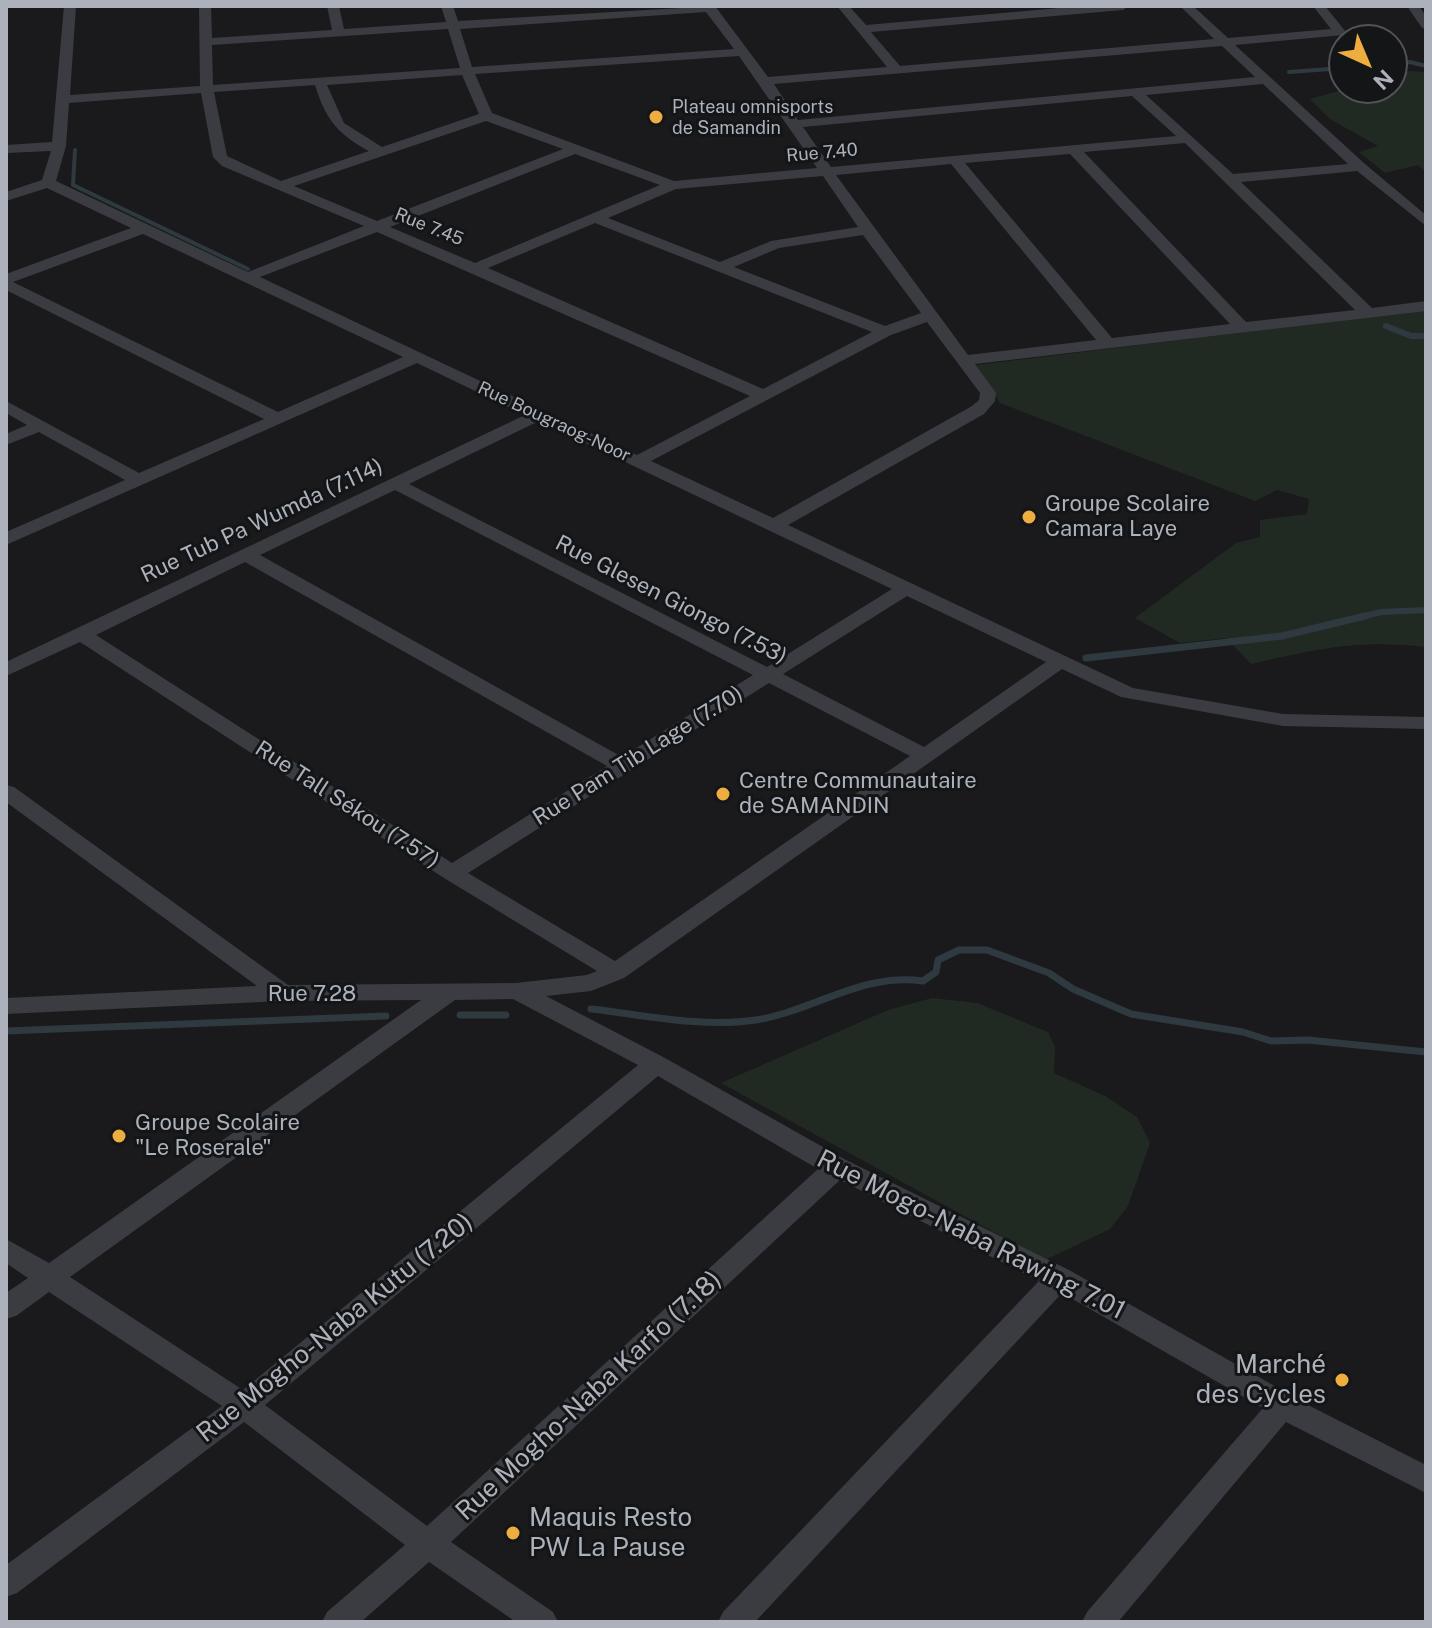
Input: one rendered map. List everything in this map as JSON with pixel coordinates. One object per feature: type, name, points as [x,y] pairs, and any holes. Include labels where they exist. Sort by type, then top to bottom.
[{"type":"street","points":[[6,197],[48,183],[59,146],[70,6]]},
{"type":"street","name":"Rue 7.45","points":[[205,6],[207,90],[220,157],[227,163],[763,395]]},
{"type":"street","points":[[333,6],[339,33]]},
{"type":"street","points":[[447,6],[468,73],[486,116]]},
{"type":"street","points":[[843,6],[896,69]]},
{"type":"street","points":[[863,29],[1123,6]]},
{"type":"street","points":[[1186,6],[1360,167],[1426,222]]},
{"type":"street","points":[[765,81],[1340,32],[1319,6]]},
{"type":"street","points":[[1413,6],[1426,25]]},
{"type":"street","points":[[207,42],[709,7],[765,81],[867,230],[988,393],[987,401],[978,410],[773,526]]},
{"type":"street","points":[[64,99],[741,52]]},
{"type":"street","points":[[795,124],[1266,80]]},
{"type":"street","points":[[320,82],[333,121],[349,135],[379,151]]},
{"type":"street","points":[[1135,92],[1367,312]]},
{"type":"street","points":[[280,186],[486,116],[673,185]]},
{"type":"street","name":"Rue 7.40","points":[[475,268],[673,185],[1188,139]]},
{"type":"street","points":[[6,149],[59,146]]},
{"type":"street","points":[[248,277],[575,149]]},
{"type":"street","points":[[1074,150],[1243,329]]},
{"type":"street","points":[[956,161],[1108,344]]},
{"type":"street","points":[[1229,179],[1360,167]]},
{"type":"street","name":"Rue Bougraog-Noor","points":[[48,183],[1128,693],[1283,720],[1426,723]]},
{"type":"street","points":[[593,217],[885,332]]},
{"type":"street","points":[[6,281],[145,228]]},
{"type":"street","points":[[721,267],[776,244],[867,230]]},
{"type":"street","points":[[6,281],[278,419]]},
{"type":"street","points":[[965,360],[1426,306]]},
{"type":"street","points":[[638,461],[885,332],[931,315]]},
{"type":"street","points":[[6,539],[417,357]]},
{"type":"street","points":[[6,406],[138,480]]},
{"type":"street","name":"Rue Tub Pa Wumda (7.114)","points":[[6,670],[538,415]]},
{"type":"street","points":[[6,440],[40,425]]},
{"type":"street","name":"Rue Glesen Giongo (7.53)","points":[[396,484],[926,756]]},
{"type":"street","points":[[246,555],[623,766]]},
{"type":"street","name":"Rue Pam Tib Lage (7.70)","points":[[452,873],[905,589]]},
{"type":"street","name":"Rue Tall Sékou (7.57)","points":[[81,634],[452,873],[616,972]]},
{"type":"street","name":"Rue 7.28","points":[[6,1006],[283,993],[516,991],[591,983],[616,972],[1059,662]]},
{"type":"street","points":[[6,792],[283,993]]},
{"type":"street","name":"Rue Mogo-Naba Rawing 7.01","points":[[516,991],[656,1064],[837,1167],[1059,1278],[1283,1405],[1426,1480]]},
{"type":"street","points":[[6,1308],[448,993]]},
{"type":"street","name":"Rue Mogho-Naba Kutu (7.20)","points":[[6,1583],[244,1406],[656,1064]]},
{"type":"street","name":"Rue Mogho-Naba Karfo (7.18)","points":[[338,1622],[428,1544],[837,1167]]},
{"type":"street","points":[[6,1249],[244,1406],[428,1544],[542,1622]]},
{"type":"street","points":[[734,1622],[1059,1278]]},
{"type":"street","points":[[1098,1622],[1283,1405]]},
{"type":"shaded area","points":[[1408,71],[1426,72],[1426,172],[1418,165],[1385,173],[1359,152],[1378,146],[1330,119],[1310,99],[1328,94],[1328,104],[1408,104]]},
{"type":"shaded area","points":[[1426,310],[1426,647],[1379,644],[1337,647],[1251,664],[1226,638],[1180,643],[1135,618],[1236,543],[1260,537],[1260,520],[1307,514],[1309,499],[1277,490],[1255,501],[1000,403],[976,365]]},
{"type":"shaded area","points":[[932,998],[977,1003],[1048,1032],[1055,1047],[1054,1073],[1105,1096],[1137,1117],[1150,1143],[1128,1206],[1110,1229],[1045,1260],[721,1083],[888,1010]]},
{"type":"waterway","points":[[1408,62],[1426,66]]},
{"type":"waterway","points":[[1289,72],[1328,69]]},
{"type":"waterway","points":[[75,150],[73,185],[248,269]]},
{"type":"waterway","points":[[1386,326],[1411,336],[1426,336]]},
{"type":"waterway","points":[[1365,616],[1381,612],[1426,610]]},
{"type":"waterway","points":[[1086,658],[1282,636],[1365,616]]},
{"type":"waterway","points":[[1357,618],[1365,616]]},
{"type":"waterway","points":[[591,1009],[694,1022],[756,1020],[880,982],[923,981],[936,972],[938,960],[959,950],[987,950],[1049,973],[1073,989],[1131,1014],[1243,1032],[1271,1041],[1308,1040],[1426,1052]]},
{"type":"waterway","points":[[460,1015],[506,1015]]},
{"type":"waterway","points":[[6,1031],[386,1016]]},
{"type":"place","name":"Plateau omnisports de Samandin","points":[[656,117]]},
{"type":"place","name":"Groupe Scolaire Camara Laye","points":[[1029,517]]},
{"type":"place","name":"Centre Communautaire de SAMANDIN","points":[[723,794]]},
{"type":"place","name":"Groupe Scolaire \"Le Roserale\"","points":[[119,1136]]},
{"type":"place","name":"Marché des Cycles","points":[[1342,1380]]},
{"type":"place","name":"Maquis Resto PW La Pause","points":[[513,1533]]}]
